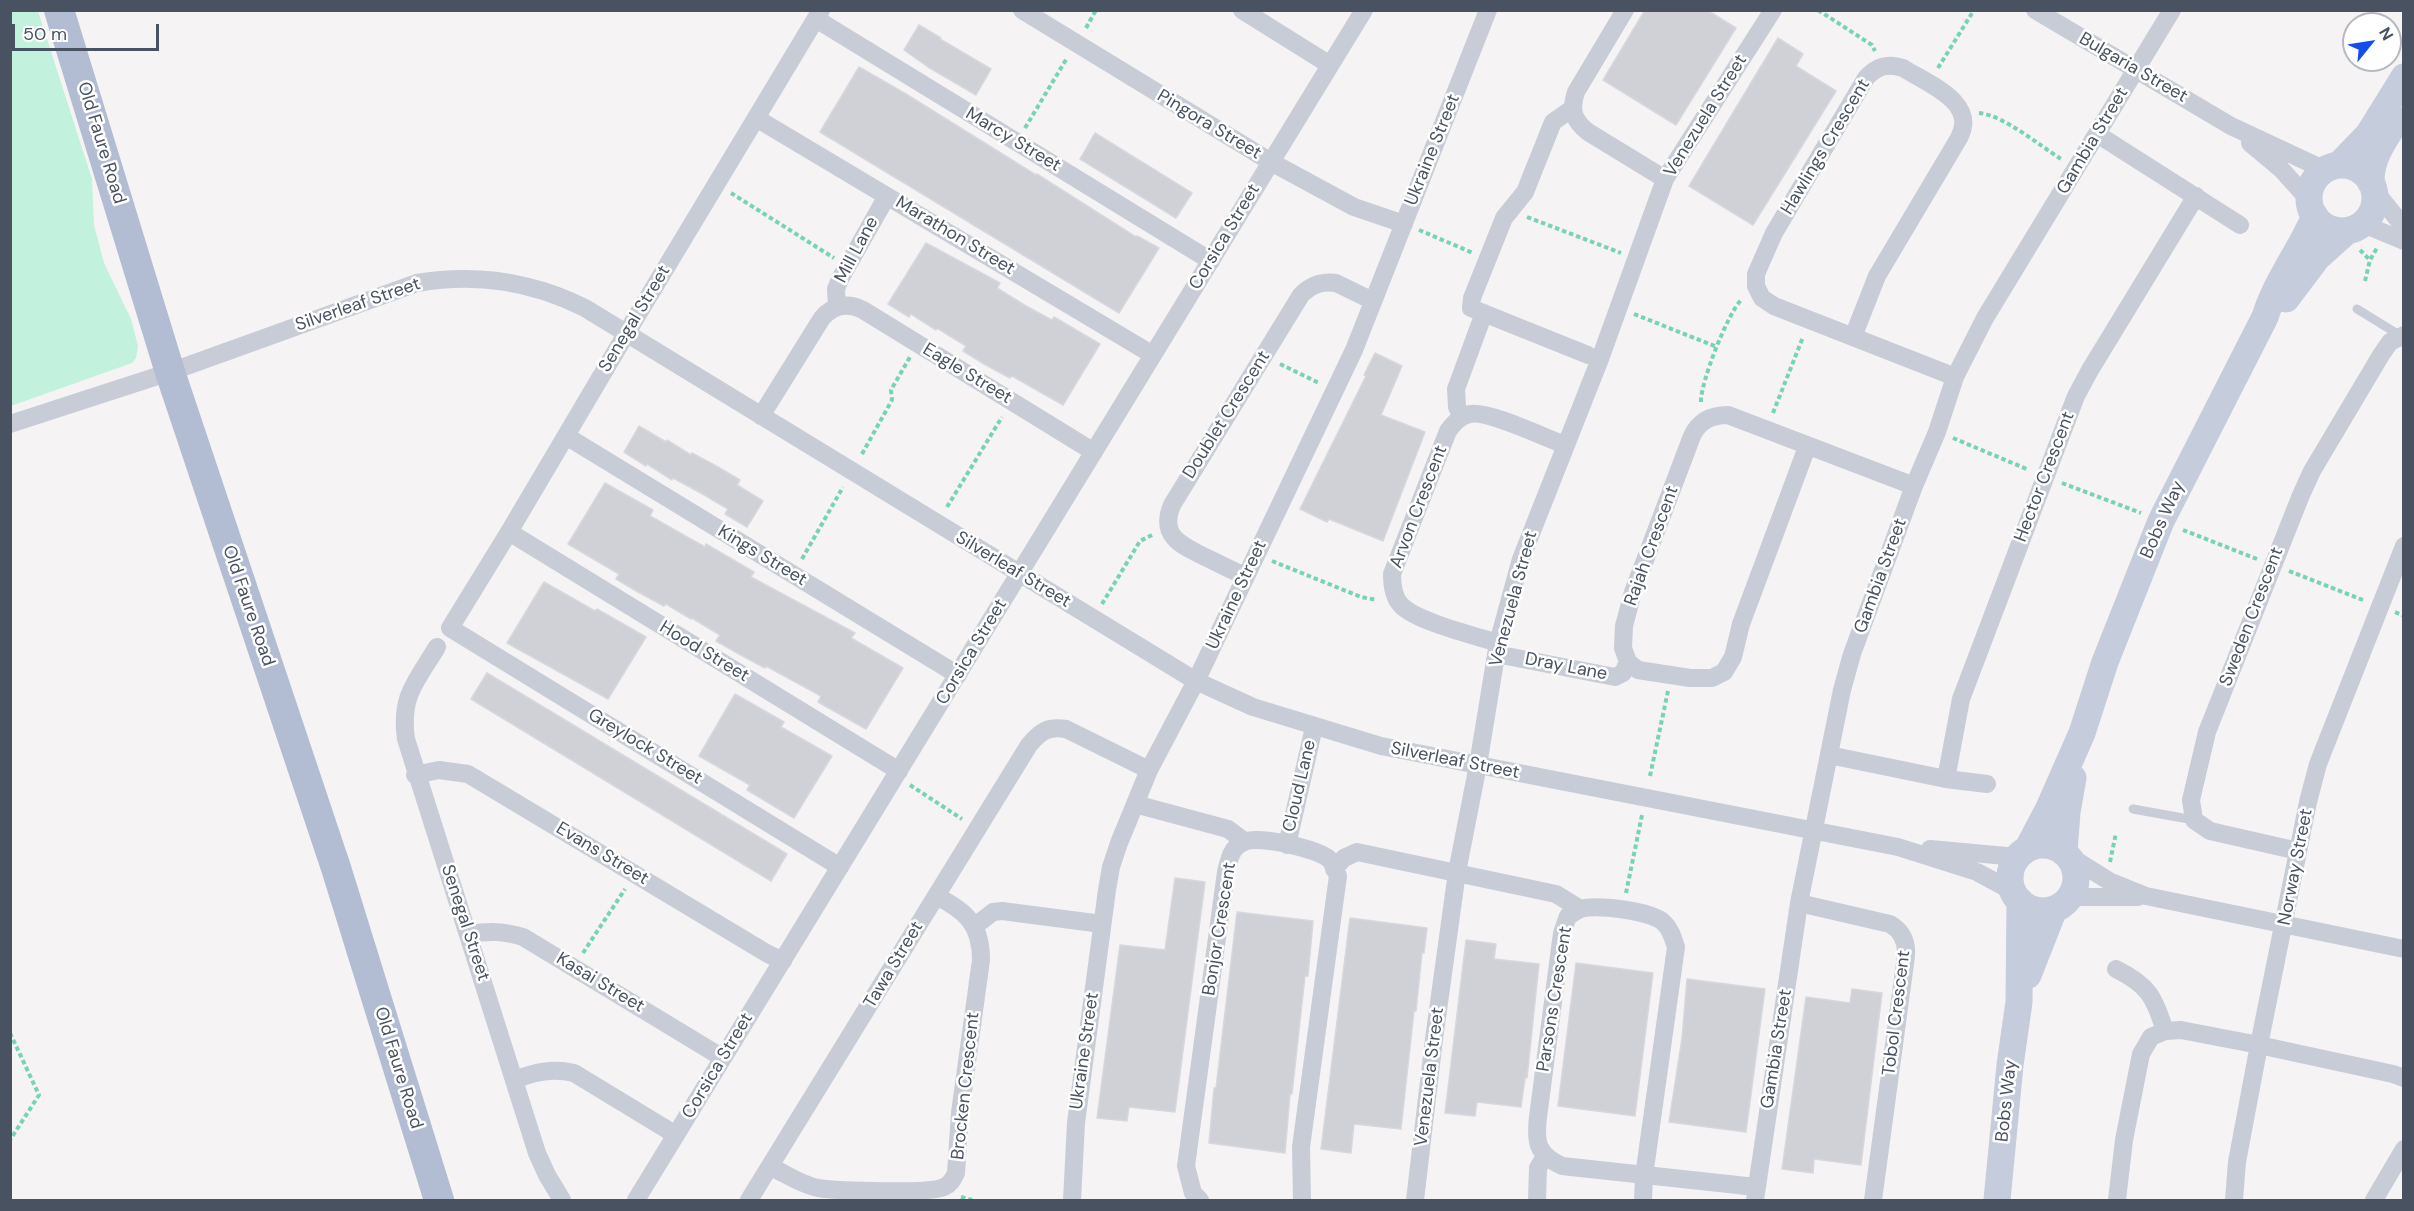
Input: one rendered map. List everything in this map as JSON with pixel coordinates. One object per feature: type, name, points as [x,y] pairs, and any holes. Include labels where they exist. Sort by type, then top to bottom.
[{"type":"main road","name":"Old Faure Road","points":[[59,10],[170,372],[336,868],[439,1200]]},
{"type":"street","name":"Pingora Street","points":[[1022,10],[1271,162],[1354,207],[1408,226]]},
{"type":"street","points":[[1242,10],[1330,65]]},
{"type":"street","name":"Corsica Street","points":[[636,1200],[840,867],[902,776],[958,675],[1364,10]]},
{"type":"street","name":"Ukraine Street","points":[[1072,1200],[1076,1123],[1111,867],[1149,770],[1196,681],[1335,392],[1373,301],[1408,226],[1488,10]]},
{"type":"street","points":[[1625,10],[1576,92],[1572,108],[1573,115],[1579,125],[1588,132],[1665,179]]},
{"type":"street","name":"Venezuela Street","points":[[1415,1200],[1456,873],[1478,765],[1497,648],[1521,560],[1600,359],[1665,179],[1773,10]]},
{"type":"street","name":"Bulgaria Street","points":[[2035,10],[2231,126],[2332,168]]},
{"type":"street","name":"Gambia Street","points":[[1755,1194],[1799,903],[1815,830],[1833,724],[1852,654],[1914,486],[1937,432],[1955,377],[1985,318],[2172,10]]},
{"type":"street","name":"Senegal Street","points":[[450,628],[818,15]]},
{"type":"street","name":"Marcy Street","points":[[818,15],[1211,261]]},
{"type":"street","name":"Hawlings Crescent","points":[[1853,337],[1877,276],[1959,138],[1964,125],[1963,112],[1955,101],[1903,68],[1894,65],[1878,68],[1866,78],[1773,233],[1756,273],[1758,292],[1768,303],[1853,337],[1955,377]]},
{"type":"street","points":[[2403,77],[2368,135],[2313,183],[2312,208],[2329,228],[2363,232],[2403,241]]},
{"type":"street","points":[[1572,108],[1553,122],[1525,192],[1510,210],[1487,258],[1472,298],[1471,308],[1588,355]]},
{"type":"street","points":[[2363,232],[2374,205],[2371,170],[2403,109]]},
{"type":"street","name":"Marathon Street","points":[[756,118],[1153,355]]},
{"type":"street","name":"Bulgaria Street","points":[[2231,126],[2281,169],[2312,208]]},
{"type":"street","points":[[2097,134],[2240,225]]},
{"type":"street","points":[[2332,168],[2359,170],[2403,227]]},
{"type":"street","name":"Mill Lane","points":[[837,306],[836,289],[846,265],[887,196]]},
{"type":"street","name":"Hector Crescent","points":[[1946,779],[1961,699],[2076,396],[2196,196]]},
{"type":"street","name":"Bobs Way","points":[[2022,853],[2049,808],[2082,733],[2105,662],[2161,521],[2265,317],[2271,296],[2307,235],[2312,208]]},
{"type":"street","name":"Bobs Way","points":[[2265,317],[2284,303],[2317,258],[2363,232]]},
{"type":"street","name":"Silverleaf Street","points":[[10,424],[170,372],[417,283],[456,278],[505,280],[548,291],[585,308],[1196,681],[1253,707],[1381,746],[1898,847],[1977,872],[2017,897]]},
{"type":"street","name":"Doublet Crescent","points":[[1245,576],[1176,541],[1168,526],[1172,505],[1301,295],[1314,285],[1329,282],[1336,283],[1373,301]]},
{"type":"street","points":[[761,416],[822,318],[837,306]]},
{"type":"street","name":"Eagle Street","points":[[837,306],[857,307],[1094,452]]},
{"type":"street","points":[[1484,313],[1456,389],[1457,407],[1462,417],[1468,414],[1486,415],[1565,445]]},
{"type":"street","name":"Sweden Crescent","points":[[2194,820],[2191,800],[2207,732],[2301,495],[2312,471],[2390,342],[2402,335]]},
{"type":"street","name":"Rajah Crescent","points":[[1629,662],[1623,648],[1624,626],[1633,592],[1697,427],[1718,415],[1728,415],[1914,486]]},
{"type":"street","name":"Arvon Crescent","points":[[1462,417],[1454,422],[1448,431],[1392,574],[1392,583],[1395,596],[1402,606],[1416,616],[1497,648]]},
{"type":"street","name":"Kings Street","points":[[566,436],[958,675]]},
{"type":"street","points":[[1629,662],[1638,670],[1690,678],[1712,678],[1724,672],[1733,657],[1741,624],[1807,447]]},
{"type":"street","name":"Hood Street","points":[[509,532],[902,776]]},
{"type":"street","name":"Norway Street","points":[[2234,1200],[2237,1162],[2259,1045],[2318,764],[2403,546]]},
{"type":"street","name":"Greylock Street","points":[[450,628],[840,867]]},
{"type":"street","name":"Senegal Street","points":[[436,647],[408,695],[403,717],[406,739],[415,775],[469,934],[537,1153],[562,1200]]},
{"type":"street","name":"Dray Lane","points":[[1497,648],[1615,677],[1623,673],[1629,662]]},
{"type":"street","name":"Tawa Street","points":[[749,1200],[1029,745],[1040,732],[1056,727],[1066,729],[1149,770]]},
{"type":"street","name":"Cloud Lane","points":[[1287,845],[1314,727]]},
{"type":"street","name":"Bobs Way","points":[[2066,854],[2067,812],[2082,733]]},
{"type":"street","points":[[1829,755],[1946,779],[1987,784]]},
{"type":"street","name":"Evans Street","points":[[415,775],[439,770],[468,774],[783,961]]},
{"type":"street","points":[[1135,804],[1228,829],[1245,842]]},
{"type":"street","points":[[2194,820],[2210,831],[2298,851]]},
{"type":"street","name":"Bonjor Crescent","points":[[1200,1200],[1192,1192],[1186,1166],[1226,872],[1232,851],[1245,842],[1260,840],[1317,852],[1330,860],[1334,869]]},
{"type":"street","points":[[2146,896],[2062,903],[2042,910],[2030,908],[2017,897],[2011,874],[2022,853],[2046,845],[2066,854],[2109,881],[2146,896],[2403,950]]},
{"type":"street","name":"Silverleaf Street","points":[[1898,847],[2022,853]]},
{"type":"street","points":[[1302,1200],[1301,1147],[1337,893],[1338,876],[1334,869],[1344,858],[1357,852],[1556,894],[1580,909]]},
{"type":"street","points":[[2062,903],[2076,881],[2073,864],[2066,854]]},
{"type":"street","points":[[936,896],[965,914],[975,926],[993,912],[1002,911],[1102,924]]},
{"type":"street","name":"Bobs Way","points":[[1997,1200],[2010,1065],[2019,1002],[2017,897]]},
{"type":"street","name":"Tobol Crescent","points":[[1799,903],[1890,924],[1896,928],[1905,941],[1906,956],[1873,1200]]},
{"type":"street","name":"Bobs Way","points":[[2019,1002],[2039,942],[2062,903]]},
{"type":"street","name":"Parsons Crescent","points":[[1545,1156],[1540,1152],[1536,1135],[1562,933],[1568,916],[1580,909],[1596,907],[1647,914],[1663,922],[1672,934],[1676,947],[1644,1176],[1643,1200]]},
{"type":"street","name":"Brocken Crescent","points":[[771,1167],[818,1188],[913,1192],[933,1191],[952,1182],[956,1173],[960,1113],[981,960],[981,942],[975,926]]},
{"type":"street","name":"Kasai Street","points":[[469,934],[489,931],[506,932],[523,937],[723,1058]]},
{"type":"street","points":[[2116,969],[2137,980],[2150,993],[2165,1031]]},
{"type":"street","points":[[2117,1200],[2124,1140],[2142,1054],[2151,1037],[2165,1031],[2181,1030],[2259,1045],[2403,1078]]},
{"type":"street","points":[[514,1080],[535,1072],[556,1069],[574,1073],[676,1135]]},
{"type":"street","points":[[2374,1200],[2403,1149]]},
{"type":"street","points":[[1537,1200],[1538,1168],[1545,1156],[1562,1166],[1644,1176],[1755,1194]]},
{"type":"lane","points":[[2357,309],[2402,335]]},
{"type":"lane","points":[[2133,809],[2194,820]]},
{"type":"path","points":[[1082,34],[1096,10]]},
{"type":"path","points":[[1818,10],[1872,45],[1879,58]]},
{"type":"path","points":[[1933,77],[1974,10]]},
{"type":"path","points":[[1020,135],[1071,52]]},
{"type":"path","points":[[1972,114],[1988,114],[2001,120],[2068,164]]},
{"type":"path","points":[[728,191],[846,265]]},
{"type":"path","points":[[1510,210],[1628,255]]},
{"type":"path","points":[[1408,226],[1487,258]]},
{"type":"path","points":[[2363,232],[2370,260],[2365,281]]},
{"type":"path","points":[[1702,409],[1701,389],[1718,347],[1736,305],[1750,294]]},
{"type":"path","points":[[1628,311],[1718,347]]},
{"type":"path","points":[[1769,423],[1807,328]]},
{"type":"path","points":[[862,454],[892,400],[891,390],[913,351]]},
{"type":"path","points":[[1271,359],[1325,386]]},
{"type":"path","points":[[947,507],[1007,408]]},
{"type":"path","points":[[1947,436],[2034,472]]},
{"type":"path","points":[[2052,479],[2141,513]]},
{"type":"path","points":[[797,566],[843,487]]},
{"type":"path","points":[[2183,530],[2264,561]]},
{"type":"path","points":[[1099,609],[1140,541],[1160,532]]},
{"type":"path","points":[[1266,558],[1361,597],[1376,601],[1384,599]]},
{"type":"path","points":[[2280,568],[2370,602]]},
{"type":"path","points":[[1650,776],[1668,687]]},
{"type":"path","points":[[902,776],[968,823]]},
{"type":"path","points":[[1622,911],[1642,814]]},
{"type":"path","points":[[2109,872],[2116,833]]},
{"type":"path","points":[[579,960],[631,881]]},
{"type":"path","points":[[10,1033],[39,1095],[10,1140]]},
{"type":"green space","points":[[10,11],[38,11],[92,179],[94,225],[104,263],[131,319],[138,346],[136,358],[132,363],[11,406]]},
{"type":"building","points":[[1645,10],[1707,10],[1736,28],[1676,125],[1603,80]]},
{"type":"building","points":[[919,25],[991,69],[976,95],[904,50]]},
{"type":"building","points":[[1778,38],[1803,54],[1796,66],[1836,91],[1753,225],[1689,186]]},
{"type":"building","points":[[859,67],[1037,174],[1136,237],[1159,248],[1119,313],[820,132]]},
{"type":"building","points":[[1095,133],[1192,193],[1176,218],[1080,159]]},
{"type":"building","points":[[926,243],[1000,283],[997,288],[1026,306],[1052,320],[1054,317],[1100,344],[1063,405],[1012,376],[1010,378],[984,364],[963,351],[966,346],[911,314],[909,317],[888,304]]},
{"type":"building","points":[[1375,353],[1402,366],[1381,415],[1425,432],[1383,541],[1329,519],[1327,522],[1300,509],[1366,376],[1364,375]]},
{"type":"building","points":[[639,426],[740,480],[737,485],[763,501],[747,527],[725,514],[728,509],[624,452]]},
{"type":"building","points":[[605,483],[653,510],[650,516],[705,547],[706,544],[754,572],[751,577],[855,633],[851,638],[903,668],[866,729],[818,702],[821,696],[716,641],[720,635],[692,618],[666,604],[664,606],[616,579],[619,574],[568,544]]},
{"type":"building","points":[[544,582],[646,637],[608,699],[507,643]]},
{"type":"building","points":[[487,673],[787,854],[771,881],[471,699]]},
{"type":"building","points":[[735,694],[784,722],[781,727],[832,756],[794,818],[747,790],[750,785],[699,756]]},
{"type":"building","points":[[1175,878],[1205,882],[1175,1112],[1129,1107],[1127,1121],[1097,1118],[1120,945],[1165,950]]},
{"type":"building","points":[[1237,912],[1313,921],[1308,976],[1305,976],[1292,1094],[1290,1094],[1285,1153],[1209,1143]]},
{"type":"building","points":[[1350,918],[1427,928],[1416,1011],[1414,1011],[1401,1129],[1354,1124],[1351,1153],[1321,1149]]},
{"type":"building","points":[[1466,940],[1496,944],[1494,959],[1539,964],[1527,1078],[1525,1078],[1521,1107],[1477,1102],[1475,1116],[1445,1113]]},
{"type":"building","points":[[1576,963],[1653,973],[1635,1116],[1558,1106]]},
{"type":"building","points":[[1687,979],[1765,989],[1746,1132],[1669,1122],[1682,1038]]},
{"type":"building","points":[[1852,989],[1882,993],[1861,1165],[1814,1159],[1813,1173],[1782,1169],[1806,997],[1850,1003]]}]
